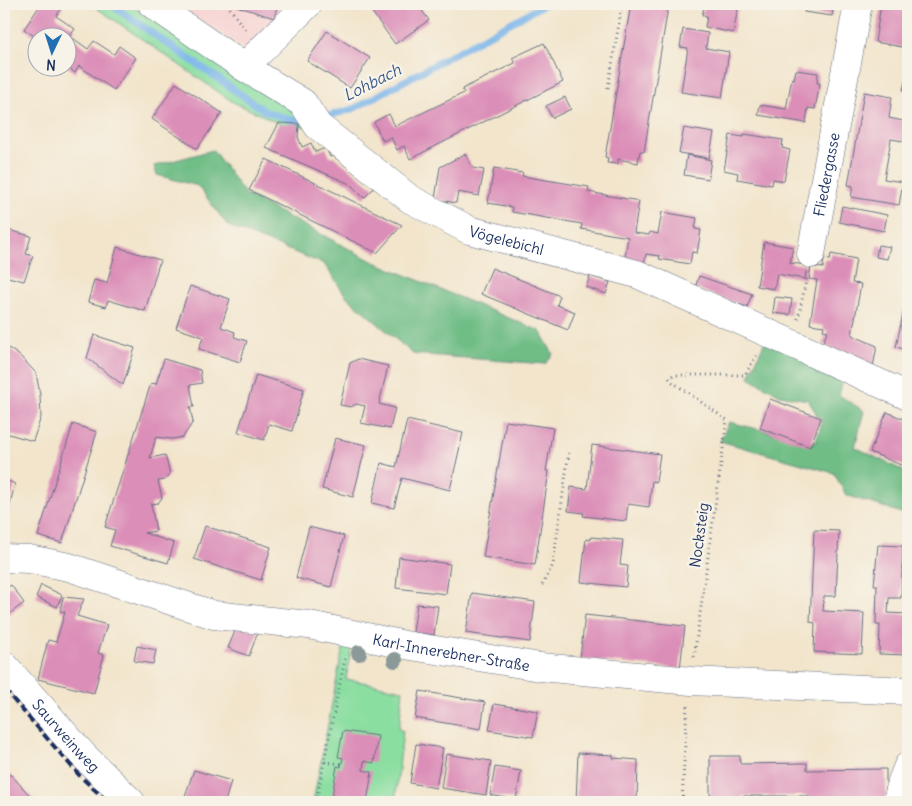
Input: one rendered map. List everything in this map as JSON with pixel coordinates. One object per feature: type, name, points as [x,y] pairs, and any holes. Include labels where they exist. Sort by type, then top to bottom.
[{"type":"street","name":"Fliedergasse","points":[[811,254],[858,4]]},
{"type":"street","name":"Vögelebichl","points":[[157,5],[252,59],[303,103],[318,126],[410,199],[469,230],[637,274],[908,396]]},
{"type":"street","points":[[252,59],[299,9]]},
{"type":"street","name":"Karl-Innerebner-Straße","points":[[4,558],[37,560],[69,567],[214,615],[309,625],[350,634],[540,667],[691,681],[908,691]]},
{"type":"street","name":"Saurweinweg","points":[[4,666],[83,755],[132,802]]},
{"type":"street","points":[[897,802],[908,766]]},
{"type":"path","points":[[227,4],[252,59]]},
{"type":"path","points":[[608,88],[622,6]]},
{"type":"path","points":[[793,344],[811,254]]},
{"type":"path","name":"Nocksteig","points":[[682,802],[684,722],[727,420],[670,381],[669,378],[673,375],[745,375]]},
{"type":"path","points":[[542,585],[553,565],[569,451]]},
{"type":"path","points":[[316,802],[350,634]]},
{"type":"path","points":[[325,762],[342,764]]},
{"type":"shaded area","points":[[178,4],[297,4],[248,52]]},
{"type":"green space","points":[[91,4],[129,4],[189,45],[318,126],[285,126],[233,102]]},
{"type":"green space","points":[[213,150],[245,194],[372,261],[540,331],[553,354],[545,364],[413,354],[346,296],[324,264],[228,226],[198,186],[157,175],[154,166]]},
{"type":"green space","points":[[768,334],[846,369],[839,395],[864,411],[855,447],[908,473],[908,515],[846,495],[834,473],[720,441],[729,422],[815,443],[822,423],[808,400],[780,395],[749,377]]},
{"type":"green space","points":[[344,642],[352,644],[346,679],[403,690],[399,729],[403,731],[395,802],[313,802]]},
{"type":"building","points":[[41,4],[56,4],[62,8],[56,16],[74,28],[28,28],[28,32],[24,29]]},
{"type":"building","points":[[230,4],[278,4],[274,18]]},
{"type":"building","points":[[366,4],[417,4],[429,20],[395,44]]},
{"type":"building","points":[[631,4],[672,4],[671,9],[668,8],[644,152],[640,151],[638,163],[618,159],[618,164],[607,163],[608,158],[605,157]]},
{"type":"building","points":[[705,4],[739,4],[733,33],[705,27],[707,16],[702,15]]},
{"type":"building","points":[[805,4],[834,4],[832,16],[804,12]]},
{"type":"building","points":[[881,4],[908,4],[908,48],[875,42]]},
{"type":"building","points":[[683,29],[708,33],[706,48],[729,52],[722,98],[681,92],[688,48],[680,47]]},
{"type":"building","points":[[327,31],[370,58],[350,88],[307,61]]},
{"type":"building","points":[[94,41],[114,54],[119,46],[136,58],[114,90],[79,66],[78,68],[78,42],[88,49]]},
{"type":"building","points":[[544,43],[563,82],[410,159],[404,146],[397,150],[391,137],[383,141],[374,122],[389,114],[395,126],[464,93],[462,89],[515,63],[512,58]]},
{"type":"building","points":[[796,70],[818,73],[817,83],[820,83],[815,109],[808,108],[806,123],[758,115],[760,105],[786,109],[792,78],[794,79]]},
{"type":"building","points":[[908,72],[908,92],[903,90]]},
{"type":"building","points":[[176,83],[222,113],[197,149],[152,119]]},
{"type":"building","points":[[864,92],[892,97],[889,118],[908,122],[908,142],[891,139],[884,179],[903,182],[899,205],[851,197],[853,186],[848,185]]},
{"type":"building","points":[[565,97],[571,109],[552,118],[546,106]]},
{"type":"building","points":[[279,123],[299,124],[298,137],[302,147],[311,143],[315,152],[326,148],[330,157],[333,156],[374,188],[364,198],[350,184],[266,148]]},
{"type":"building","points":[[684,128],[714,133],[709,158],[679,153]]},
{"type":"building","points":[[744,134],[783,140],[782,148],[790,150],[784,181],[773,179],[772,185],[737,179],[738,173],[724,170],[730,135],[744,137]]},
{"type":"building","points":[[465,154],[473,168],[484,170],[479,196],[458,192],[456,203],[435,199],[440,167]]},
{"type":"building","points":[[687,155],[711,160],[708,179],[684,175]]},
{"type":"building","points":[[266,159],[402,225],[377,253],[249,190]]},
{"type":"building","points":[[494,168],[523,173],[522,176],[589,187],[588,192],[639,201],[634,233],[649,235],[650,232],[658,234],[662,212],[697,218],[695,229],[701,230],[697,253],[692,252],[690,264],[659,259],[660,256],[646,254],[644,264],[625,257],[628,237],[581,229],[582,224],[512,212],[512,207],[488,203]]},
{"type":"building","points":[[842,206],[887,215],[884,231],[839,222]]},
{"type":"building","points":[[4,229],[31,236],[26,254],[33,256],[24,281],[4,276]]},
{"type":"building","points":[[764,242],[793,247],[790,263],[807,265],[805,279],[777,274],[774,289],[757,286]]},
{"type":"building","points":[[878,245],[890,247],[887,259],[876,257]]},
{"type":"building","points":[[117,247],[160,260],[145,311],[108,300],[106,307],[88,302],[94,280],[107,283]]},
{"type":"building","points":[[831,254],[856,259],[852,283],[861,284],[852,335],[877,346],[873,367],[822,344],[828,331],[823,330],[824,326],[810,324],[817,280],[809,279],[811,266],[823,268],[824,259],[830,260]]},
{"type":"building","points":[[492,268],[560,296],[557,305],[575,312],[568,330],[481,294]]},
{"type":"building","points":[[590,276],[610,282],[606,294],[586,287]]},
{"type":"building","points":[[699,276],[752,294],[747,307],[695,288]]},
{"type":"building","points":[[190,286],[230,299],[221,327],[235,332],[234,337],[247,341],[240,362],[199,349],[203,337],[176,328]]},
{"type":"building","points":[[908,296],[908,350],[896,347]]},
{"type":"building","points":[[775,297],[792,299],[790,315],[773,313]]},
{"type":"building","points":[[94,335],[135,348],[123,385],[87,358]]},
{"type":"building","points":[[4,345],[20,356],[36,373],[41,417],[33,441],[9,434],[4,430]]},
{"type":"building","points":[[164,359],[200,370],[202,383],[190,385],[194,407],[190,407],[193,422],[183,437],[172,439],[156,437],[150,458],[165,455],[170,474],[165,480],[158,481],[162,498],[158,503],[151,504],[156,531],[144,533],[174,543],[168,563],[110,546],[115,530],[105,527],[151,383],[156,384]]},
{"type":"building","points":[[358,359],[388,366],[379,404],[395,408],[390,429],[361,423],[365,406],[356,404],[351,407],[340,405],[350,363]]},
{"type":"building","points":[[256,375],[304,389],[292,431],[269,424],[264,440],[238,432]]},
{"type":"building","points":[[770,399],[821,418],[810,447],[760,428]]},
{"type":"building","points":[[887,412],[908,421],[908,468],[870,452]]},
{"type":"building","points":[[407,420],[463,433],[450,490],[402,478],[394,508],[372,503],[381,463],[396,467]]},
{"type":"building","points":[[506,421],[553,428],[546,471],[549,471],[535,565],[483,557]]},
{"type":"building","points":[[73,424],[97,432],[62,543],[38,536]]},
{"type":"building","points":[[335,438],[366,445],[353,497],[322,489]]},
{"type":"building","points":[[592,445],[660,454],[656,482],[652,481],[649,507],[628,504],[626,521],[583,516],[584,513],[568,511],[571,487],[587,489]]},
{"type":"building","points":[[4,479],[15,484],[4,528]]},
{"type":"building","points":[[205,526],[271,547],[261,580],[194,559]]},
{"type":"building","points":[[309,527],[344,536],[331,587],[296,578]]},
{"type":"building","points":[[814,530],[839,531],[836,596],[824,596],[823,611],[864,613],[862,654],[814,652],[815,623],[810,622]]},
{"type":"building","points":[[591,537],[623,540],[620,565],[628,566],[626,587],[581,582],[586,539],[590,540]]},
{"type":"building","points":[[878,545],[903,546],[901,598],[889,598],[888,613],[908,614],[908,655],[879,654],[880,625],[876,625],[877,585],[874,585]]},
{"type":"building","points":[[399,557],[450,564],[446,594],[396,588]]},
{"type":"building","points":[[11,585],[24,603],[4,618],[4,590]]},
{"type":"building","points":[[41,585],[62,595],[57,607],[36,597]]},
{"type":"building","points":[[472,593],[535,602],[530,642],[466,633]]},
{"type":"building","points":[[63,597],[84,599],[77,616],[107,625],[98,653],[104,655],[94,693],[38,679],[48,640],[56,642],[65,612],[60,611]]},
{"type":"building","points":[[417,604],[438,606],[434,635],[413,632]]},
{"type":"building","points":[[585,615],[685,626],[680,669],[580,659]]},
{"type":"building","points":[[238,624],[258,632],[249,656],[228,648]]},
{"type":"building","points":[[137,646],[156,650],[153,664],[134,661]]},
{"type":"building","points":[[420,691],[485,702],[481,729],[415,718]]},
{"type":"building","points":[[494,704],[538,711],[533,737],[489,730]]},
{"type":"building","points":[[343,731],[378,736],[374,763],[364,761],[363,770],[372,772],[367,802],[331,802],[337,766],[341,767],[343,758],[338,757]]},
{"type":"building","points":[[416,744],[443,748],[436,788],[410,783]]},
{"type":"building","points":[[578,753],[613,755],[613,758],[638,760],[637,802],[576,802]]},
{"type":"building","points":[[446,754],[491,761],[486,795],[441,788]]},
{"type":"building","points":[[710,756],[740,756],[740,764],[807,763],[807,770],[886,769],[886,802],[809,802],[809,796],[742,796],[742,802],[710,802]]},
{"type":"building","points":[[495,767],[521,771],[516,800],[490,795]]},
{"type":"building","points":[[194,770],[231,781],[225,802],[183,802]]},
{"type":"building","points":[[4,774],[11,775],[36,802],[4,802]]},
{"type":"waterway","name":"Lohbach","points":[[110,4],[265,111],[291,120],[305,120]]},
{"type":"waterway","name":"Lohbach","points":[[321,118],[353,109],[545,4]]},
{"type":"railway","points":[[4,689],[80,776],[108,802]]}]
